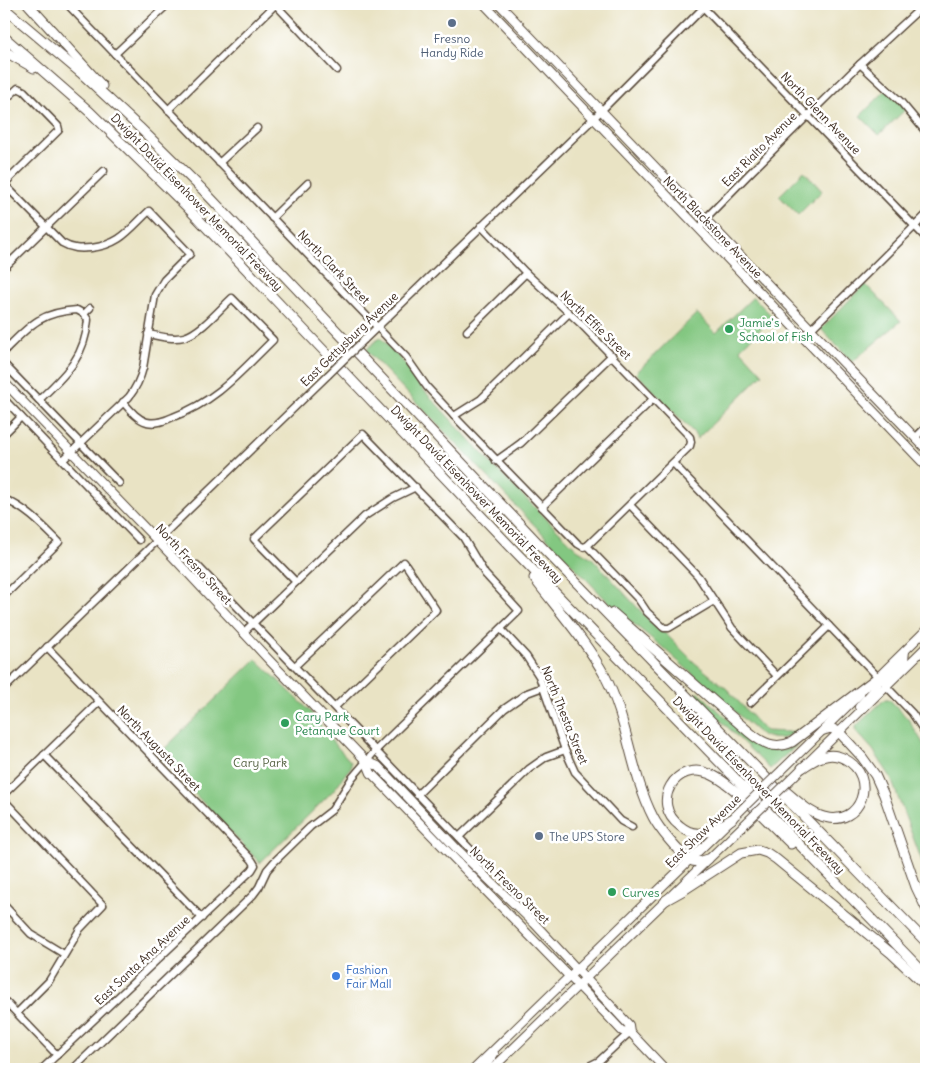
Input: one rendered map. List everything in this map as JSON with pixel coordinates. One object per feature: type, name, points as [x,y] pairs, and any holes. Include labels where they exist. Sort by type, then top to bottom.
[{"type":"highway","points":[[28,4],[139,127]]},
{"type":"highway","name":"Dwight David Eisenhower Memorial Freeway","points":[[4,8],[81,73],[139,127],[208,196],[536,541],[926,942]]},
{"type":"highway","name":"Dwight David Eisenhower Memorial Freeway","points":[[4,37],[58,83],[122,142],[185,204],[506,542],[926,975]]},
{"type":"highway","points":[[4,51],[58,83]]},
{"type":"highway","points":[[536,541],[641,638],[763,743],[780,746],[792,742],[878,677]]},
{"type":"highway","points":[[506,542],[581,639],[601,669],[617,705],[652,816],[663,832],[690,860],[708,859]]},
{"type":"highway","points":[[673,683],[741,746],[777,783],[813,813],[826,818],[838,818],[848,815],[857,807],[863,793],[863,782],[859,772],[848,761],[834,755],[824,756],[802,768]]},
{"type":"highway","points":[[824,730],[831,728],[839,732],[862,757],[877,780],[916,887],[926,908]]},
{"type":"highway","points":[[732,819],[706,832],[687,831],[675,822],[669,814],[666,805],[668,792],[677,778],[686,772],[702,771],[716,777],[737,793],[884,933]]},
{"type":"highway","points":[[666,900],[741,853],[754,850],[763,851],[776,859],[873,938],[926,986]]},
{"type":"main road","name":"North Blackstone Avenue","points":[[499,4],[926,450]]},
{"type":"main road","name":"North Blackstone Avenue","points":[[489,6],[926,466]]},
{"type":"main road","name":"North Fresno Street","points":[[4,382],[157,540],[366,761],[371,773],[622,1031],[630,1032]]},
{"type":"main road","points":[[878,415],[886,416],[907,438],[915,438]]},
{"type":"main road","points":[[908,446],[916,446],[926,457]]},
{"type":"main road","name":"East Shaw Avenue","points":[[474,1069],[926,630]]},
{"type":"main road","name":"East Shaw Avenue","points":[[492,1069],[926,647]]},
{"type":"main road","points":[[886,686],[884,680],[904,660],[905,651]]},
{"type":"main road","points":[[839,732],[866,697],[878,686],[880,680],[878,677]]},
{"type":"main road","name":"North Fresno Street","points":[[366,761],[378,766],[476,868],[539,929],[629,1025],[630,1032],[665,1069]]},
{"type":"main road","points":[[474,878],[481,880],[499,895],[504,894]]},
{"type":"main road","points":[[483,1069],[498,1046]]},
{"type":"street","name":"North Clark Street","points":[[67,4],[406,357],[427,387],[496,461],[639,600],[647,612],[664,628],[669,628],[714,601]]},
{"type":"street","points":[[116,54],[168,4]]},
{"type":"street","points":[[168,110],[275,4],[337,70]]},
{"type":"street","points":[[911,4],[926,20]]},
{"type":"street","name":"East Rialto Avenue","points":[[700,229],[705,219],[807,116],[924,4]]},
{"type":"street","name":"East Gettysburg Avenue","points":[[4,689],[594,118],[703,5]]},
{"type":"street","name":"North Glenn Avenue","points":[[703,5],[807,116],[926,238]]},
{"type":"street","points":[[860,64],[900,101],[926,132]]},
{"type":"street","points":[[4,101],[18,88],[24,91],[58,126],[59,130],[4,184],[62,243],[70,248],[79,249],[111,244],[149,211],[190,254],[159,287],[152,305],[141,379],[135,389],[63,460]]},
{"type":"street","points":[[219,164],[257,128]]},
{"type":"street","points":[[4,268],[104,171]]},
{"type":"street","points":[[272,218],[308,183]]},
{"type":"street","points":[[803,337],[926,215]]},
{"type":"street","name":"North Effie Street","points":[[481,226],[526,273],[612,355],[690,437],[690,446],[673,462]]},
{"type":"street","points":[[467,331],[526,273]]},
{"type":"street","points":[[123,402],[135,415],[149,422],[162,422],[191,411],[222,390],[273,340],[232,298],[193,333],[184,337],[174,338],[148,334]]},
{"type":"street","points":[[84,314],[90,308]]},
{"type":"street","points":[[4,351],[30,326],[50,314],[77,310],[84,314],[88,320],[87,333],[76,362],[39,400]]},
{"type":"street","points":[[454,416],[481,398],[569,313]]},
{"type":"street","points":[[496,461],[521,443],[612,355]]},
{"type":"street","points":[[4,364],[119,483]]},
{"type":"street","name":"North Fresno Street","points":[[4,399],[139,540]]},
{"type":"street","points":[[542,506],[653,399]]},
{"type":"street","points":[[4,434],[21,417]]},
{"type":"street","points":[[915,438],[926,427]]},
{"type":"street","points":[[73,1069],[253,895],[260,887],[270,866],[310,827],[332,810],[352,778],[376,750],[519,611],[485,574],[463,537],[363,434],[254,539],[296,582]]},
{"type":"street","points":[[585,547],[673,462],[878,677]]},
{"type":"street","points":[[243,633],[366,516],[393,498],[416,487]]},
{"type":"street","points":[[4,499],[34,517],[59,542],[4,596]]},
{"type":"street","points":[[630,505],[698,576],[723,616],[739,637],[777,676]]},
{"type":"street","points":[[295,666],[404,562],[436,610],[335,707]]},
{"type":"street","points":[[197,565],[478,857],[476,868]]},
{"type":"street","points":[[750,703],[829,626]]},
{"type":"street","name":"North Thesta Street","points":[[501,630],[533,664],[565,750],[580,779],[621,821],[632,827]]},
{"type":"street","name":"North Augusta Street","points":[[47,648],[255,865]]},
{"type":"street","points":[[886,686],[912,713],[926,734]]},
{"type":"street","points":[[418,795],[504,709],[527,693],[543,687]]},
{"type":"street","points":[[4,794],[99,702]]},
{"type":"street","points":[[459,837],[528,769],[546,757],[565,750]]},
{"type":"street","points":[[44,756],[202,918]]},
{"type":"street","points":[[4,800],[103,904],[80,929],[49,980],[17,1013]]},
{"type":"street","name":"East Santa Ana Avenue","points":[[42,1069],[202,918],[255,865]]},
{"type":"street","points":[[4,905],[31,934],[64,954]]},
{"type":"street","points":[[4,1000],[57,1055]]},
{"type":"street","points":[[587,1067],[599,1061],[630,1032]]},
{"type":"green space","points":[[887,89],[906,109],[879,135],[860,116]]},
{"type":"green space","points":[[804,171],[822,191],[798,215],[779,196]]},
{"type":"green space","points":[[865,284],[901,321],[852,362],[821,329]]},
{"type":"green space","points":[[753,297],[773,317],[740,349],[763,374],[697,439],[694,433],[636,373],[697,313],[716,333]]},
{"type":"green space","points":[[379,338],[409,368],[421,387],[499,472],[577,549],[592,558],[658,630],[666,634],[695,663],[727,689],[765,731],[790,732],[800,729],[791,735],[776,739],[760,734],[661,646],[614,608],[366,350]]},
{"type":"green space","name":"Cary Park","points":[[256,659],[310,711],[330,739],[351,762],[351,767],[334,790],[260,863],[158,755]]},
{"type":"green space","points":[[698,692],[754,743],[770,750],[786,749],[798,744],[770,769],[695,695]]},
{"type":"green space","points":[[885,699],[889,699],[908,719],[926,748],[926,872],[890,776],[873,750],[855,730],[855,727]]},
{"type":"place","name":"Fresno Handy Ride","points":[[452,23]]},
{"type":"place","name":"Jamie's School of Fish","points":[[729,329]]},
{"type":"place","name":"Cary Park Petanque Court","points":[[285,723]]},
{"type":"place","name":"The UPS Store","points":[[539,836]]},
{"type":"place","name":"Curves","points":[[612,892]]},
{"type":"place","name":"Fashion Fair Mall","points":[[336,976]]}]
